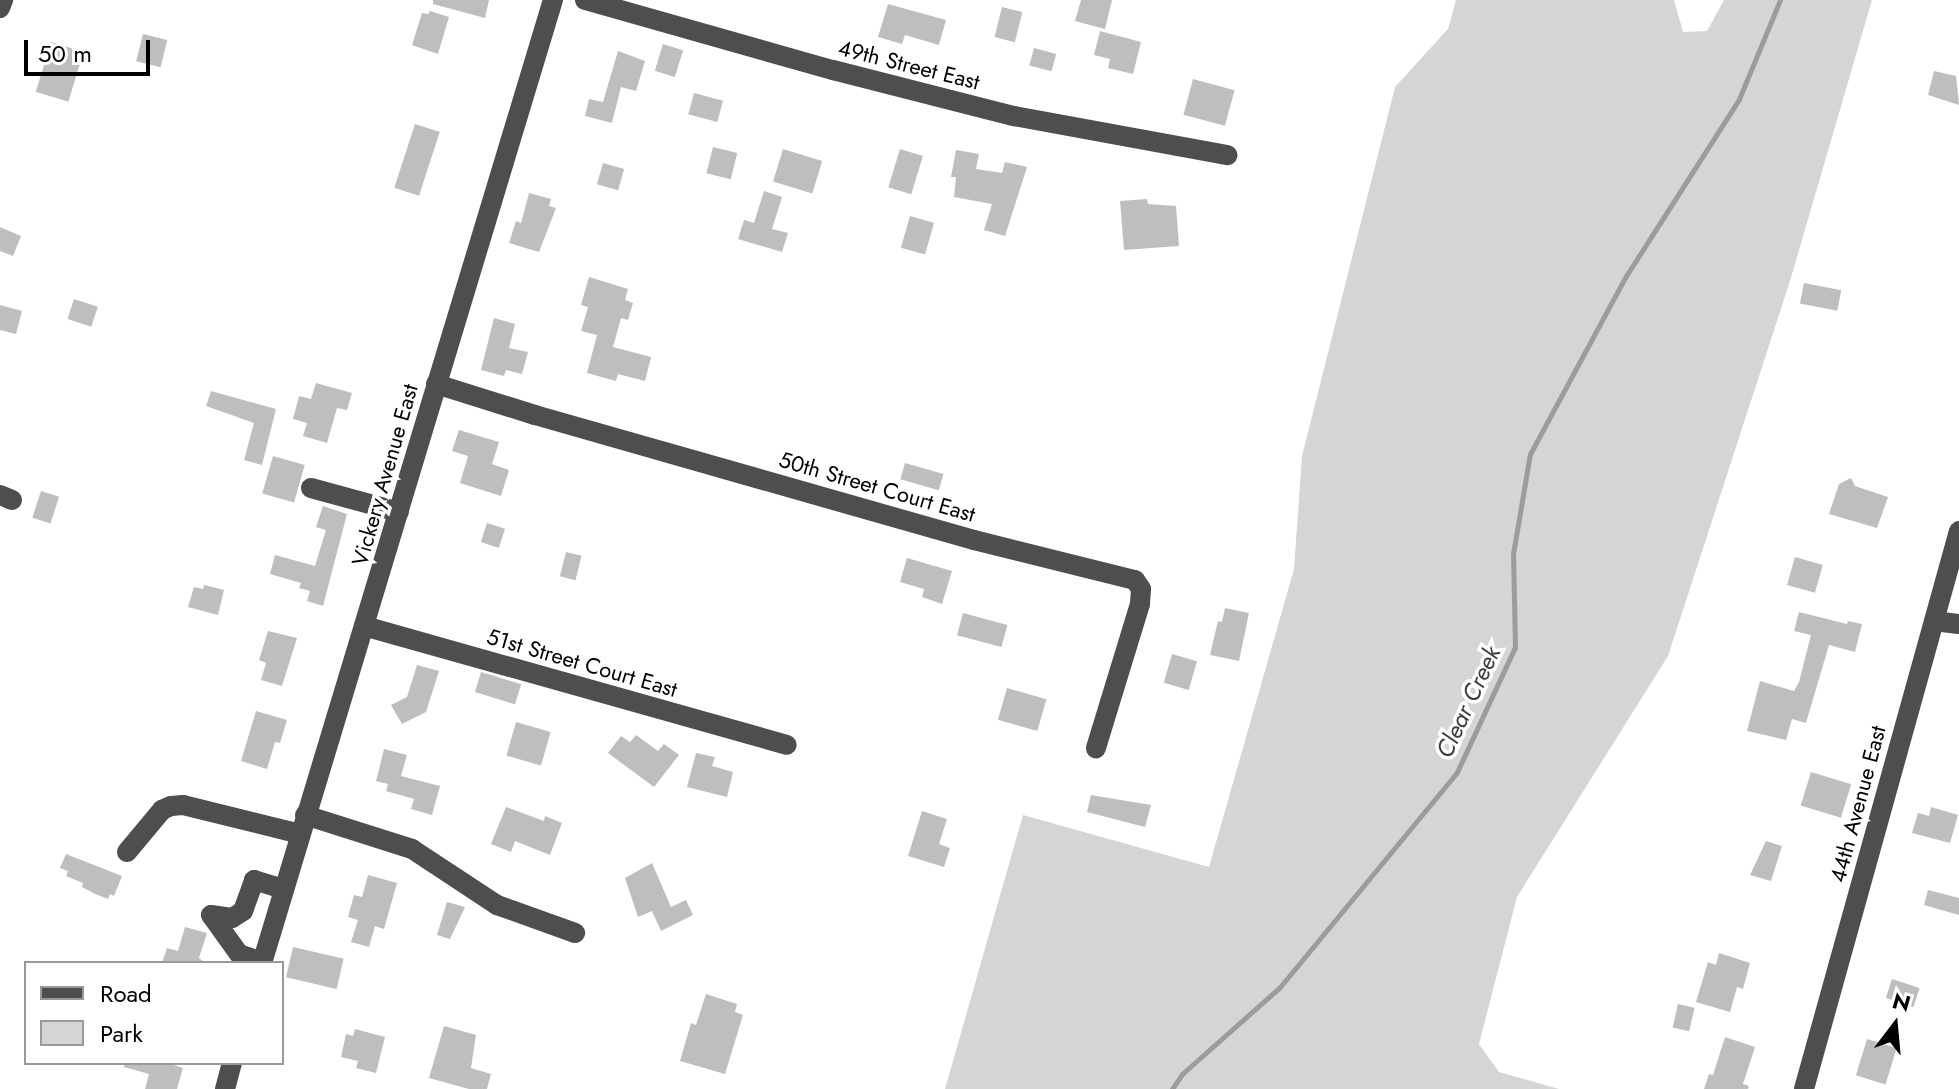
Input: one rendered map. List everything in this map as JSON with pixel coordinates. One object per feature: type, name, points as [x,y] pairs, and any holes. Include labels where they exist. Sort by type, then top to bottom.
[{"type":"street","points":[[0,8],[3,0]]},
{"type":"street","name":"Vickery Avenue East","points":[[262,961],[553,0]]},
{"type":"street","name":"49th Street East","points":[[585,0],[833,70],[1014,116],[1227,155]]},
{"type":"street","name":"50th Street Court East","points":[[436,384],[974,540],[1135,580],[1141,586],[1141,598],[1096,748]]},
{"type":"street","points":[[311,488],[399,512]]},
{"type":"street","name":"44th Avenue East","points":[[1804,1089],[1959,531]]},
{"type":"street","points":[[1934,621],[1959,624]]},
{"type":"street","name":"51st Street Court East","points":[[364,626],[787,745]]},
{"type":"street","points":[[127,852],[162,810],[171,806],[183,805],[302,824],[412,849],[497,905],[575,933]]},
{"type":"street","points":[[259,961],[239,954],[211,915],[232,918],[243,911],[254,880],[284,889]]},
{"type":"street","points":[[225,1089],[231,1065]]},
{"type":"green space","points":[[1456,0],[1674,0],[1683,32],[1707,31],[1724,0],[1872,0],[1790,281],[1668,656],[1517,897],[1479,1044],[1499,1072],[1559,1089],[945,1089],[1023,815],[1209,867],[1294,569],[1302,456],[1395,87],[1448,29]]},
{"type":"building","points":[[433,0],[489,0],[485,18],[433,4]]},
{"type":"building","points":[[1081,0],[1112,0],[1105,29],[1075,21]]},
{"type":"building","points":[[888,4],[946,20],[939,45],[905,35],[902,44],[878,37]]},
{"type":"building","points":[[1002,7],[1022,12],[1015,42],[995,37]]},
{"type":"building","points":[[430,11],[449,17],[438,54],[412,45],[422,13],[428,14]]},
{"type":"building","points":[[1100,31],[1141,42],[1133,74],[1108,68],[1110,59],[1094,55]]},
{"type":"building","points":[[143,34],[167,40],[160,67],[136,61]]},
{"type":"building","points":[[51,42],[84,52],[68,102],[36,92]]},
{"type":"building","points":[[663,44],[683,50],[675,77],[655,71]]},
{"type":"building","points":[[1034,48],[1056,54],[1052,71],[1029,65]]},
{"type":"building","points":[[618,51],[645,61],[636,91],[621,87],[612,123],[585,116],[589,99],[603,102]]},
{"type":"building","points":[[1934,71],[1956,76],[1959,105],[1928,95]]},
{"type":"building","points":[[1193,79],[1235,90],[1225,126],[1183,115]]},
{"type":"building","points":[[694,93],[723,101],[717,122],[688,114]]},
{"type":"building","points":[[415,124],[440,132],[419,196],[394,188]]},
{"type":"building","points":[[713,147],[737,153],[731,179],[706,173]]},
{"type":"building","points":[[783,149],[822,161],[812,194],[773,182]]},
{"type":"building","points":[[900,149],[923,156],[911,194],[888,187]]},
{"type":"building","points":[[956,150],[979,154],[976,169],[1002,173],[1005,162],[1027,167],[1005,236],[984,230],[992,204],[954,197],[956,177],[951,177]]},
{"type":"building","points":[[603,163],[624,169],[618,190],[597,184]]},
{"type":"building","points":[[764,191],[782,197],[772,229],[788,233],[782,252],[738,239],[744,220],[754,223]]},
{"type":"building","points":[[529,193],[551,199],[549,206],[556,208],[539,252],[509,243],[516,221],[521,223]]},
{"type":"building","points":[[1147,199],[1148,204],[1176,206],[1179,246],[1124,250],[1120,201]]},
{"type":"building","points":[[910,216],[934,223],[925,255],[901,248]]},
{"type":"building","points":[[0,227],[21,236],[13,256],[0,251]]},
{"type":"building","points":[[589,277],[628,289],[625,300],[633,303],[628,320],[621,318],[613,347],[651,357],[645,381],[618,374],[616,381],[587,373],[597,335],[581,331],[588,307],[581,305]]},
{"type":"building","points":[[1804,283],[1841,290],[1837,311],[1800,304]]},
{"type":"building","points":[[74,299],[98,307],[91,327],[68,319]]},
{"type":"building","points":[[0,305],[22,311],[16,334],[0,330]]},
{"type":"building","points":[[494,318],[515,324],[509,348],[528,352],[522,374],[506,370],[504,376],[481,370]]},
{"type":"building","points":[[316,383],[352,393],[347,410],[337,408],[327,443],[303,436],[307,423],[293,419],[299,396],[311,399]]},
{"type":"building","points":[[211,391],[276,409],[262,465],[244,460],[254,423],[206,406]]},
{"type":"building","points":[[459,430],[499,442],[492,464],[509,470],[501,496],[460,483],[468,456],[452,451]]},
{"type":"building","points":[[273,456],[305,465],[294,503],[262,493]]},
{"type":"building","points":[[905,463],[943,474],[939,490],[900,479]]},
{"type":"building","points":[[1851,478],[1855,486],[1888,497],[1877,528],[1829,514],[1839,484]]},
{"type":"building","points":[[41,491],[59,497],[50,524],[32,518]]},
{"type":"building","points":[[323,506],[347,514],[323,606],[307,601],[310,591],[299,588],[301,583],[270,574],[275,555],[315,566],[326,530],[316,527]]},
{"type":"building","points":[[487,523],[505,529],[499,548],[481,542]]},
{"type":"building","points":[[566,552],[582,556],[575,580],[560,576]]},
{"type":"building","points":[[1795,557],[1823,565],[1815,593],[1787,585]]},
{"type":"building","points":[[907,558],[952,571],[942,604],[922,597],[924,589],[900,582]]},
{"type":"building","points":[[204,585],[224,590],[218,615],[188,607],[194,587],[203,589]]},
{"type":"building","points":[[1225,608],[1249,613],[1239,661],[1210,655],[1218,621],[1222,622]]},
{"type":"building","points":[[1799,612],[1847,624],[1848,621],[1862,624],[1855,652],[1829,645],[1806,723],[1792,719],[1786,740],[1747,731],[1760,681],[1794,691],[1799,682],[1811,635],[1794,631]]},
{"type":"building","points":[[963,613],[1007,625],[1001,647],[957,635]]},
{"type":"building","points":[[268,631],[297,638],[282,686],[261,680],[266,663],[259,660]]},
{"type":"building","points":[[1172,654],[1197,661],[1189,690],[1164,683]]},
{"type":"building","points":[[417,665],[439,671],[426,712],[402,724],[391,705],[407,697]]},
{"type":"building","points":[[481,672],[521,684],[515,704],[475,692]]},
{"type":"building","points":[[1007,688],[1046,699],[1037,731],[998,720]]},
{"type":"building","points":[[256,711],[287,720],[280,743],[275,742],[267,769],[241,761]]},
{"type":"building","points":[[516,722],[551,732],[541,766],[506,756]]},
{"type":"building","points":[[636,735],[658,751],[664,744],[679,755],[654,787],[608,753],[621,736],[630,742]]},
{"type":"building","points":[[384,749],[407,755],[401,776],[440,786],[432,815],[411,809],[414,799],[386,791],[388,784],[376,781]]},
{"type":"building","points":[[696,753],[715,757],[712,766],[733,772],[727,797],[687,787]]},
{"type":"building","points":[[1811,772],[1851,784],[1841,818],[1801,805]]},
{"type":"building","points":[[1091,795],[1151,805],[1145,827],[1087,812]]},
{"type":"building","points":[[506,807],[544,821],[545,816],[562,823],[550,855],[515,841],[511,852],[491,844]]},
{"type":"building","points":[[1931,807],[1958,815],[1950,843],[1912,833],[1918,813],[1929,816]]},
{"type":"building","points":[[922,811],[947,819],[939,844],[950,848],[944,867],[908,856]]},
{"type":"building","points":[[1766,841],[1782,846],[1771,881],[1750,875]]},
{"type":"building","points":[[66,854],[122,876],[114,896],[110,894],[108,899],[95,894],[82,887],[83,883],[66,876],[68,871],[60,868]]},
{"type":"building","points":[[652,863],[671,907],[686,900],[693,915],[661,931],[652,911],[638,917],[625,878]]},
{"type":"building","points":[[368,875],[397,883],[384,929],[375,926],[369,947],[351,942],[358,920],[348,917],[354,895],[362,897]]},
{"type":"building","points":[[1928,890],[1959,898],[1959,915],[1924,905]]},
{"type":"building","points":[[447,902],[465,907],[450,939],[437,935]]},
{"type":"building","points":[[185,927],[207,933],[199,958],[203,961],[163,961],[167,948],[178,951]]},
{"type":"building","points":[[293,947],[344,959],[337,989],[286,977]]},
{"type":"building","points":[[1719,953],[1750,963],[1743,989],[1737,987],[1730,1012],[1696,1002],[1708,962],[1716,965]]},
{"type":"building","points":[[1892,979],[1920,988],[1913,1007],[1886,998]]},
{"type":"building","points":[[706,994],[737,1004],[735,1012],[743,1015],[725,1074],[680,1061],[691,1023],[696,1025]]},
{"type":"building","points":[[1678,1004],[1695,1008],[1689,1031],[1673,1027]]},
{"type":"building","points":[[444,1026],[476,1035],[471,1068],[491,1074],[487,1089],[469,1089],[429,1078]]},
{"type":"building","points":[[355,1029],[385,1037],[376,1073],[356,1068],[358,1061],[341,1057],[346,1034],[353,1036]]},
{"type":"building","points":[[1725,1037],[1755,1047],[1743,1084],[1749,1086],[1748,1089],[1704,1089],[1709,1074],[1713,1075]]},
{"type":"building","points":[[1867,1039],[1897,1048],[1886,1084],[1856,1075]]},
{"type":"building","points":[[174,1065],[183,1068],[177,1089],[145,1089],[149,1074],[124,1067]]},
{"type":"waterway","name":"Clear Creek","points":[[1172,1089],[1182,1074],[1280,987],[1457,772],[1515,647],[1513,554],[1530,454],[1626,276],[1739,99],[1780,0]]}]
